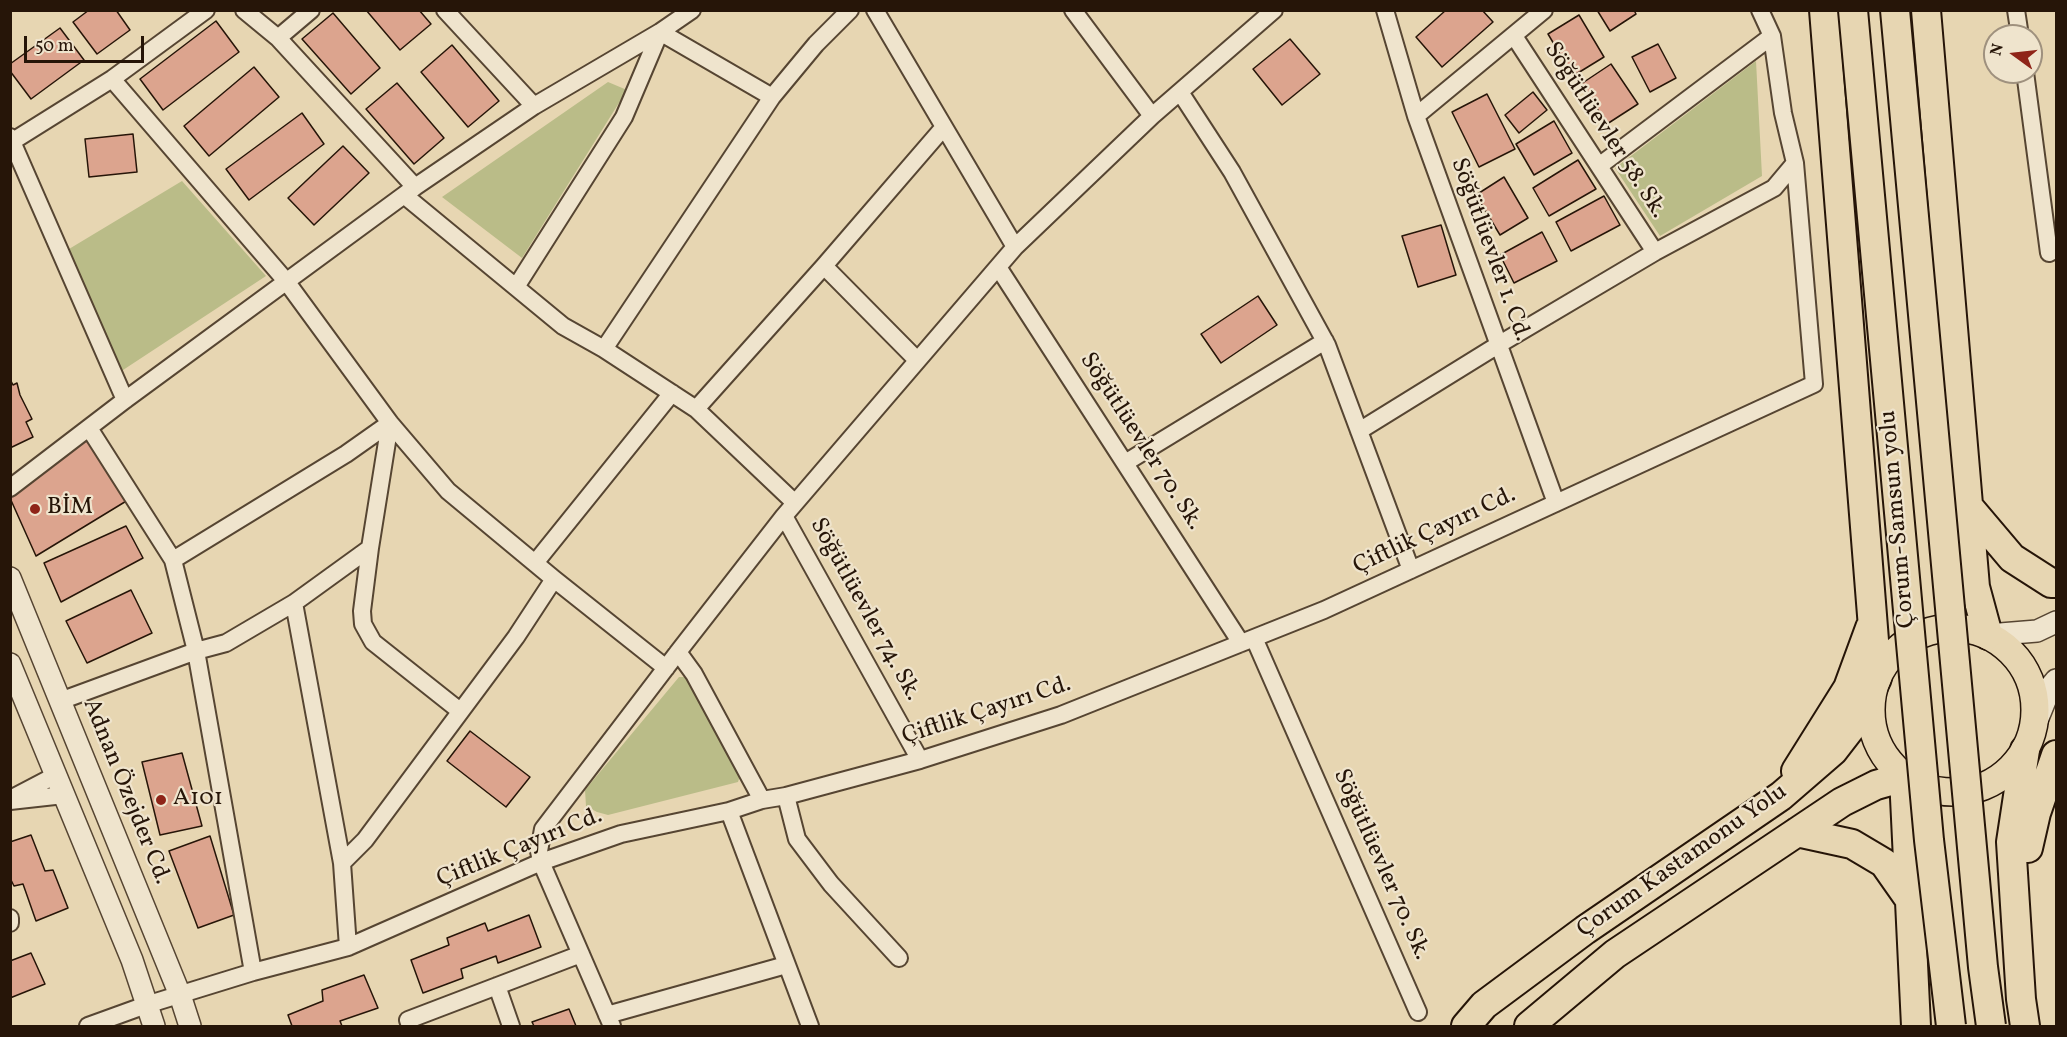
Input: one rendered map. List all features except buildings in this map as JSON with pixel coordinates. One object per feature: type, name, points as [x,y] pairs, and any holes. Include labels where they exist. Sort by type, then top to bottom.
[{"type":"highway","points":[[1824,10],[1877,678]]},
{"type":"highway","name":"Çorum-Samsun yolu","points":[[1853,10],[1929,840],[1951,1026]]},
{"type":"highway","name":"Çorum-Samsun yolu","points":[[1895,10],[1983,967],[1991,1026]]},
{"type":"highway","points":[[1926,10],[1975,587],[1988,635]]},
{"type":"highway","points":[[1968,507],[2012,558],[2051,583],[2056,583]]},
{"type":"highway","points":[[1781,796],[1848,688],[1873,621]]},
{"type":"highway","name":"Çorum Kastamonu Yolu","points":[[1466,1026],[1484,1005],[1585,930],[1781,796],[1833,751],[1857,720],[1877,678]]},
{"type":"highway","points":[[2025,750],[2011,842],[2021,999],[2025,1026]]},
{"type":"highway","points":[[2015,906],[2036,813],[2056,755]]},
{"type":"highway","points":[[1904,777],[1916,1026]]},
{"type":"highway","name":"Çorum Kastamonu Yolu","points":[[1529,1026],[1615,954],[1842,802],[1876,785],[1904,777]]},
{"type":"highway","points":[[1797,832],[1852,844],[1884,863],[1910,901]]},
{"type":"main road","points":[[1962,628],[1988,635],[2010,650],[2026,672],[2034,697],[2034,724],[2025,750],[2008,772],[1984,787],[1957,793],[1929,789],[1904,777],[1885,757],[1874,732],[1871,705],[1877,678],[1891,656],[1912,639],[1936,629],[1962,628]]},
{"type":"street","points":[[125,400],[12,139],[112,80],[206,10]]},
{"type":"street","name":"Söğütlüevler 74. Sk.","points":[[244,10],[278,38],[409,191],[563,326],[604,349],[696,409],[790,510],[920,760]]},
{"type":"street","points":[[278,38],[311,10]]},
{"type":"street","points":[[445,10],[534,106]]},
{"type":"street","points":[[10,488],[125,400],[409,191],[534,106],[660,32],[692,10]]},
{"type":"street","points":[[604,349],[772,97],[816,45],[850,10]]},
{"type":"street","points":[[875,10],[1015,247]]},
{"type":"street","points":[[1073,10],[1152,116]]},
{"type":"street","points":[[786,965],[610,1021],[541,862],[539,851],[543,830],[678,652],[790,510],[1015,247],[1152,116],[1274,10]]},
{"type":"street","name":"Söğütlüevler 1. Cd.","points":[[1385,10],[1416,116],[1556,503]]},
{"type":"street","points":[[1416,116],[1544,10]]},
{"type":"street","points":[[1359,431],[1655,252],[1774,188],[1795,163],[1783,113],[1772,36],[1760,10]]},
{"type":"street","points":[[660,32],[772,97]]},
{"type":"street","points":[[516,287],[624,117],[660,32]]},
{"type":"street","name":"Söğütlüevler 58. Sk.","points":[[1514,36],[1655,252]]},
{"type":"street","points":[[1599,166],[1772,36]]},
{"type":"street","points":[[112,80],[286,281],[390,423],[448,491],[666,668]]},
{"type":"street","points":[[2027,84],[2049,253],[2056,249]]},
{"type":"street","points":[[1180,92],[1232,172],[1325,341],[1411,570]]},
{"type":"street","points":[[696,409],[944,127]]},
{"type":"street","name":"Çiftlik Çayırı Cd.","points":[[88,1026],[146,1005],[253,972],[348,947],[541,862],[621,834],[729,811],[762,800],[786,796],[920,760],[1061,715],[1324,610],[1814,384],[1795,163]]},
{"type":"street","points":[[824,266],[917,360]]},
{"type":"street","name":"Söğütlüevler 70. Sk.","points":[[998,267],[1125,463],[1248,641],[1418,1012]]},
{"type":"street","points":[[1125,463],[1325,341]]},
{"type":"street","points":[[535,563],[672,393]]},
{"type":"street","points":[[390,423],[362,611],[365,630],[374,642],[460,711]]},
{"type":"street","points":[[173,560],[346,454],[390,423]]},
{"type":"street","points":[[89,428],[173,560],[196,651],[253,972]]},
{"type":"street","points":[[60,701],[196,651],[226,643],[294,603],[370,548]]},
{"type":"street","name":"Adnan Özejder Cd.","points":[[10,578],[180,995],[190,1026]]},
{"type":"street","points":[[342,863],[365,840],[516,638],[554,579]]},
{"type":"street","points":[[294,603],[342,863],[348,947]]},
{"type":"street","points":[[1988,635],[2037,632],[2056,622]]},
{"type":"street","points":[[678,652],[694,674],[762,800]]},
{"type":"street","points":[[10,664],[132,960],[154,1026]]},
{"type":"street","points":[[2025,750],[2051,686],[2056,680]]},
{"type":"street","points":[[10,800],[56,775]]},
{"type":"street","points":[[10,800],[64,795]]},
{"type":"street","points":[[786,796],[797,839],[831,884],[899,958]]},
{"type":"street","points":[[729,811],[810,1026]]},
{"type":"street","points":[[410,1026],[408,1020],[581,954]]},
{"type":"street","points":[[497,986],[511,1026]]},
{"type":"green space","points":[[1756,61],[1762,176],[1660,236],[1615,168]]},
{"type":"green space","points":[[608,82],[627,90],[522,258],[442,197]]},
{"type":"green space","points":[[182,181],[266,276],[120,372],[69,249]]},
{"type":"green space","points":[[679,677],[690,677],[742,769],[738,782],[608,815],[586,806],[585,790]]},
{"type":"place","name":"BİM","points":[[35,509]]},
{"type":"place","name":"A101","points":[[161,800]]}]
